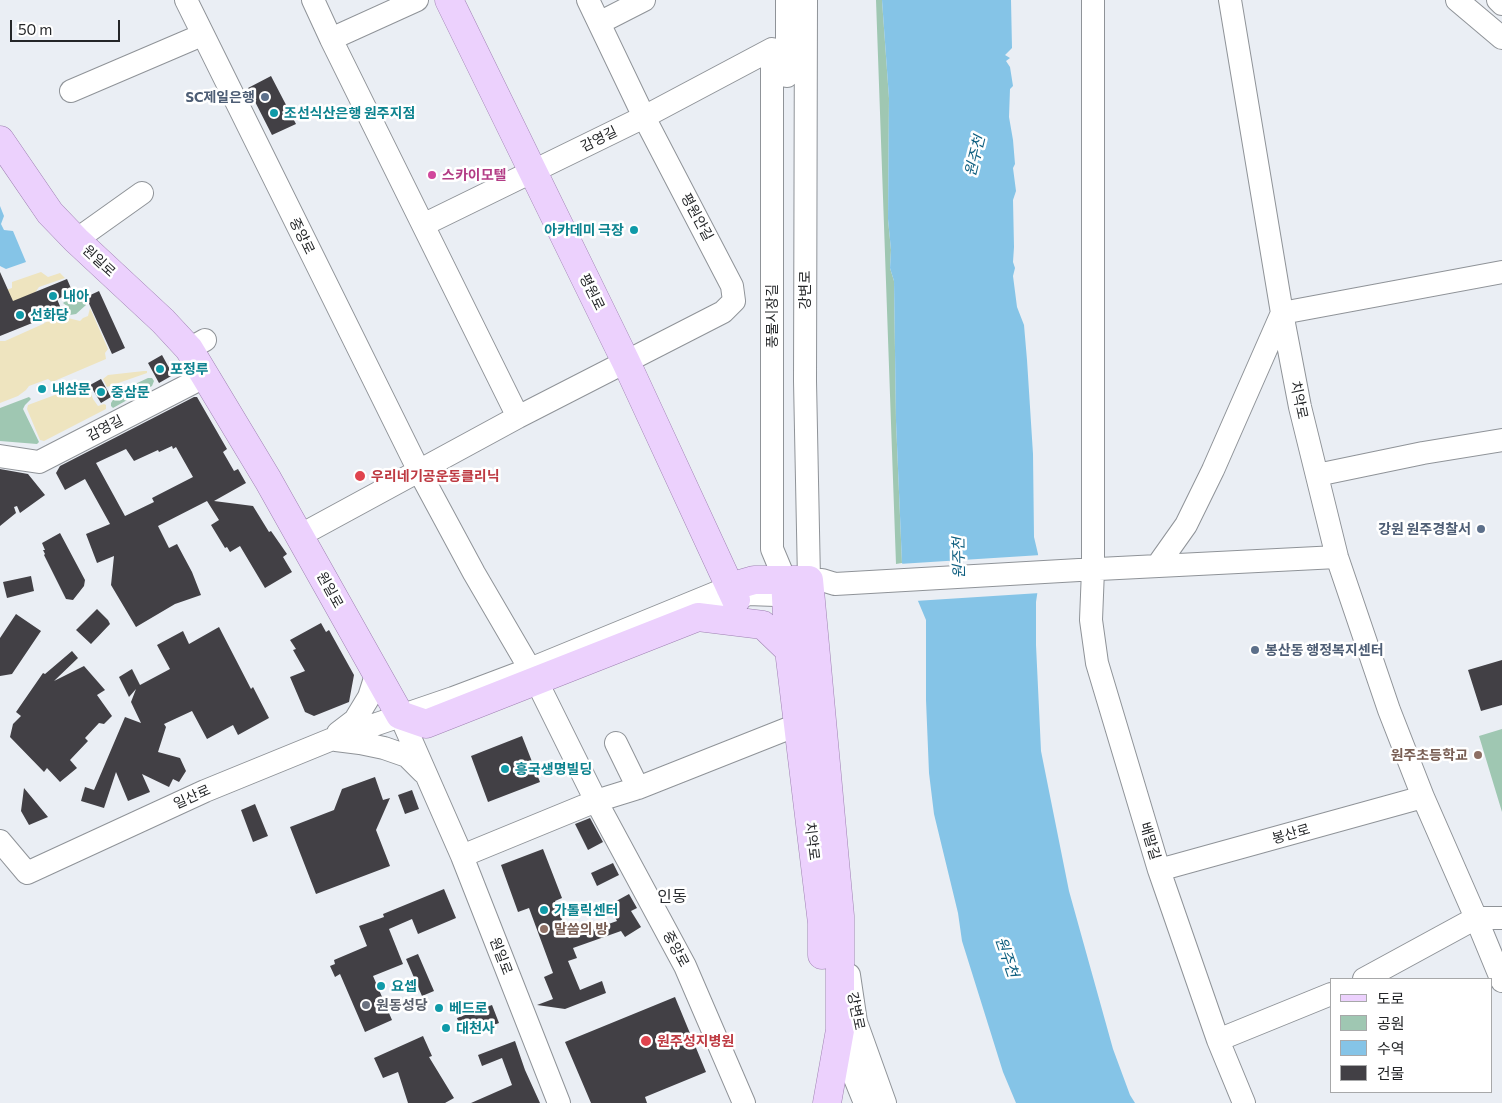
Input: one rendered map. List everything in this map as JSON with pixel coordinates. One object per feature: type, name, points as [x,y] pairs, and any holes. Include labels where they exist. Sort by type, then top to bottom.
[{"type":"main road","name":"평원로","points":[[449,0],[626,362],[733,593]]},
{"type":"main road","name":"원일로","points":[[0,140],[50,213],[76,240],[163,321],[197,344],[206,376],[300,536],[400,714]]},
{"type":"main road","points":[[733,593],[754,580],[798,588]]},
{"type":"main road","name":"치악로","points":[[798,588],[789,650],[798,725],[831,920]]},
{"type":"main road","name":"치악로","points":[[798,588],[831,920],[823,1043],[814,1103]]},
{"type":"main road","points":[[400,714],[426,724],[533,674],[698,617],[763,625],[789,650]]},
{"type":"main road","name":"강변로","points":[[831,920],[840,1030]]},
{"type":"main road","points":[[828,1103],[840,1030]]},
{"type":"street","name":"중앙로","points":[[186,0],[419,471],[474,573],[533,674],[596,801],[685,966],[744,1103]]},
{"type":"street","points":[[313,0],[518,417]]},
{"type":"street","points":[[331,39],[417,0]]},
{"type":"street","name":"평원안길","points":[[588,0],[644,117],[732,286],[734,301],[723,312],[626,362]]},
{"type":"street","points":[[599,23],[644,0]]},
{"type":"street","name":"강변로","points":[[787,0],[798,588]]},
{"type":"street","name":"강변로","points":[[798,588],[805,381],[806,0]]},
{"type":"street","name":"배말길","points":[[1092,0],[1086,570],[1091,620],[1098,663],[1159,870],[1218,1040],[1244,1103]]},
{"type":"street","name":"치악로","points":[[1230,0],[1282,313],[1300,407],[1337,557]]},
{"type":"street","points":[[1457,0],[1502,38]]},
{"type":"street","points":[[1498,0],[1502,4]]},
{"type":"street","points":[[71,91],[202,35]]},
{"type":"street","name":"감영길","points":[[423,225],[644,117],[772,50]]},
{"type":"street","name":"풍물시장길","points":[[772,50],[772,549],[798,588]]},
{"type":"street","points":[[76,240],[142,193]]},
{"type":"street","points":[[1157,566],[1186,525],[1213,470],[1282,313],[1502,272]]},
{"type":"street","points":[[300,536],[518,417],[626,362]]},
{"type":"street","name":"감영길","points":[[0,456],[39,462],[206,376]]},
{"type":"street","points":[[1317,475],[1502,440]]},
{"type":"street","points":[[798,588],[818,596],[835,584],[1337,557],[1389,710],[1423,797],[1502,981]]},
{"type":"street","points":[[698,617],[733,593]]},
{"type":"street","points":[[533,674],[733,593]]},
{"type":"street","points":[[330,740],[355,720],[369,697],[377,672]]},
{"type":"street","name":"일산로","points":[[0,841],[26,873],[205,791],[330,740],[400,714]]},
{"type":"street","name":"원일로","points":[[400,714],[462,856],[559,1103]]},
{"type":"street","points":[[462,856],[596,801],[638,788],[798,725]]},
{"type":"street","points":[[330,740],[384,748],[406,756],[428,778]]},
{"type":"street","points":[[616,743],[638,788]]},
{"type":"street","name":"봉산로","points":[[1159,870],[1423,797]]},
{"type":"street","points":[[1366,978],[1476,918],[1502,918]]},
{"type":"street","name":"강변로","points":[[831,920],[856,1022],[885,1103]]},
{"type":"street","points":[[1218,1040],[1330,994]]},
{"type":"street","name":"강변로","points":[[840,1030],[850,1066],[865,1103]]},
{"type":"green space","points":[[876,0],[882,0],[889,98],[888,219],[891,250],[890,268],[894,281],[896,421],[902,563],[896,564]]},
{"type":"green space","points":[[77,292],[81,292],[86,305],[76,314],[70,315],[67,306],[63,303]]},
{"type":"green space","points":[[148,378],[152,378],[154,381],[152,386],[113,408],[111,406],[118,392]]},
{"type":"green space","points":[[29,397],[31,399],[23,409],[39,442],[37,444],[0,441],[0,408]]},
{"type":"green space","points":[[1502,729],[1502,812],[1479,736]]},
{"type":"sand","points":[[41,272],[48,277],[60,273],[65,278],[39,287],[34,294],[0,308],[0,292],[12,288],[12,282]]},
{"type":"sand","points":[[90,308],[108,349],[105,353],[106,359],[52,382],[48,379],[29,386],[18,396],[0,403],[0,341],[5,341],[49,320],[52,321],[64,317],[80,321],[88,316]]},
{"type":"sand","points":[[147,371],[147,373],[107,387],[103,379],[108,375]]},
{"type":"sand","points":[[87,383],[98,406],[104,404],[106,409],[44,441],[40,440],[27,409],[28,405]]},
{"type":"water","name":"원주천","points":[[882,0],[1011,0],[1012,48],[1005,55],[1010,58],[1006,61],[1010,67],[1013,86],[1010,89],[1009,117],[1013,140],[1015,164],[1013,168],[1016,191],[1013,200],[1013,262],[1015,268],[1013,276],[1017,307],[1024,325],[1033,454],[1034,537],[1038,554],[1039,582],[1036,602],[1036,645],[1041,751],[1069,891],[1113,1049],[1130,1095],[1135,1103],[1016,1103],[1003,1072],[962,941],[958,913],[934,814],[929,773],[926,700],[926,620],[902,563],[896,421],[894,281],[890,268],[891,250],[888,219],[889,98]]},
{"type":"water","points":[[0,206],[4,216],[1,224],[4,230],[13,231],[26,262],[6,269],[0,266]]},
{"type":"pier","points":[[1041,555],[1040,593],[915,601],[899,564]]},
{"type":"building","points":[[271,76],[296,124],[272,135],[248,88]]},
{"type":"building","points":[[0,272],[13,301],[67,279],[73,293],[57,299],[62,311],[0,336]]},
{"type":"building","points":[[99,291],[125,348],[112,354],[86,297]]},
{"type":"building","name":"포정루","points":[[162,355],[173,375],[159,383],[148,363]]},
{"type":"building","name":"중삼문","points":[[101,379],[111,397],[101,403],[90,385]]},
{"type":"building","points":[[197,397],[227,449],[223,452],[234,471],[238,469],[246,483],[214,501],[253,506],[269,532],[271,531],[287,554],[283,557],[292,572],[265,588],[240,546],[230,552],[227,547],[225,548],[211,525],[219,520],[207,501],[158,526],[169,548],[177,544],[192,572],[201,595],[175,604],[136,627],[111,585],[114,556],[97,563],[86,534],[110,524],[85,479],[65,490],[56,473],[60,466]],"holes":[[[172,446],[173,449],[176,447],[193,477],[152,498],[154,502],[125,516],[96,463],[126,449],[134,461],[158,450],[159,452]]]},
{"type":"building","points":[[0,469],[28,474],[45,495],[20,513],[17,506],[14,507],[16,513],[0,526]]},
{"type":"building","points":[[60,533],[85,580],[84,586],[73,600],[66,599],[43,550],[45,550],[42,543]]},
{"type":"building","points":[[31,576],[34,591],[7,598],[3,582]]},
{"type":"building","points":[[97,609],[110,624],[91,644],[76,630]]},
{"type":"building","points":[[16,614],[41,631],[12,674],[0,676],[0,638]]},
{"type":"building","points":[[321,623],[326,632],[329,630],[354,675],[349,702],[314,716],[305,712],[290,677],[305,671],[293,650],[296,649],[290,640]]},
{"type":"building","points":[[219,627],[251,689],[253,687],[269,718],[238,735],[233,725],[207,739],[192,711],[164,724],[166,727],[158,752],[180,758],[186,771],[179,782],[173,779],[169,787],[142,774],[150,792],[128,801],[116,772],[104,808],[81,801],[85,787],[94,790],[125,717],[141,723],[131,702],[136,689],[129,697],[119,677],[132,669],[140,685],[170,669],[157,645],[183,631],[189,644]]},
{"type":"building","points":[[72,651],[78,658],[54,681],[84,666],[105,690],[97,695],[112,716],[104,724],[99,723],[85,738],[88,741],[70,760],[77,768],[60,782],[47,768],[44,772],[10,737],[13,724],[21,716],[16,712],[43,673],[45,674]]},
{"type":"building","points":[[1502,660],[1502,705],[1481,711],[1468,670]]},
{"type":"building","name":"흥국생명빌딩","points":[[522,736],[540,782],[488,802],[471,756]]},
{"type":"building","points":[[375,777],[383,800],[390,798],[376,830],[390,866],[316,894],[290,827],[334,810],[342,789]]},
{"type":"building","points":[[24,788],[48,817],[29,825],[21,811]]},
{"type":"building","points":[[412,790],[419,809],[405,814],[398,795]]},
{"type":"building","points":[[255,804],[268,836],[253,842],[241,810]]},
{"type":"building","points":[[590,818],[603,842],[588,850],[575,824]]},
{"type":"building","points":[[543,849],[562,898],[555,901],[569,938],[617,921],[609,905],[629,894],[637,908],[631,911],[641,927],[625,937],[621,931],[573,948],[577,958],[568,961],[580,990],[602,981],[606,993],[565,1009],[537,1005],[553,999],[544,977],[553,973],[529,908],[518,912],[501,865]]},
{"type":"building","points":[[613,863],[619,875],[597,886],[591,873]]},
{"type":"building","points":[[444,889],[456,918],[418,934],[412,919],[389,929],[403,964],[373,976],[392,1020],[365,1032],[340,974],[335,977],[330,966],[335,964],[334,960],[367,946],[359,926],[384,917],[383,914]]},
{"type":"building","points":[[418,954],[434,991],[422,996],[406,959]]},
{"type":"building","points":[[675,997],[706,1072],[645,1097],[647,1103],[591,1103],[565,1042]]},
{"type":"building","points":[[492,1005],[499,1023],[464,1036],[457,1018]]},
{"type":"building","points":[[423,1036],[432,1056],[429,1057],[454,1098],[445,1103],[408,1103],[398,1072],[383,1078],[374,1058]]},
{"type":"building","points":[[515,1041],[525,1070],[540,1103],[471,1103],[512,1085],[502,1058],[482,1066],[478,1055]]},
{"type":"place","name":"SC제일은행","points":[[265,97]]},
{"type":"place","name":"조선식산은행 원주지점","points":[[274,113]]},
{"type":"place","name":"스카이모텔","points":[[432,175]]},
{"type":"place","name":"아카데미 극장","points":[[634,230]]},
{"type":"place","name":"내아","points":[[53,296]]},
{"type":"place","name":"선화당","points":[[20,315]]},
{"type":"place","name":"포정루","points":[[160,369]]},
{"type":"place","name":"내삼문","points":[[42,389]]},
{"type":"place","name":"중삼문","points":[[101,392]]},
{"type":"place","name":"우리네기공운동클리닉","points":[[360,476]]},
{"type":"place","name":"강원 원주경찰서","points":[[1481,529]]},
{"type":"place","name":"봉산동 행정복지센터","points":[[1255,650]]},
{"type":"place","name":"원주초등학교","points":[[1478,755]]},
{"type":"place","name":"흥국생명빌딩","points":[[505,769]]},
{"type":"place","name":"가톨릭센터","points":[[544,910]]},
{"type":"place","name":"말씀의 방","points":[[544,929]]},
{"type":"place","name":"요셉","points":[[381,986]]},
{"type":"place","name":"원동성당","points":[[366,1005]]},
{"type":"place","name":"베드로","points":[[439,1008]]},
{"type":"place","name":"대천사","points":[[446,1028]]},
{"type":"place","name":"원주성지병원","points":[[646,1041]]},
{"type":"district","name":"인동","points":[[672,897]]}]
